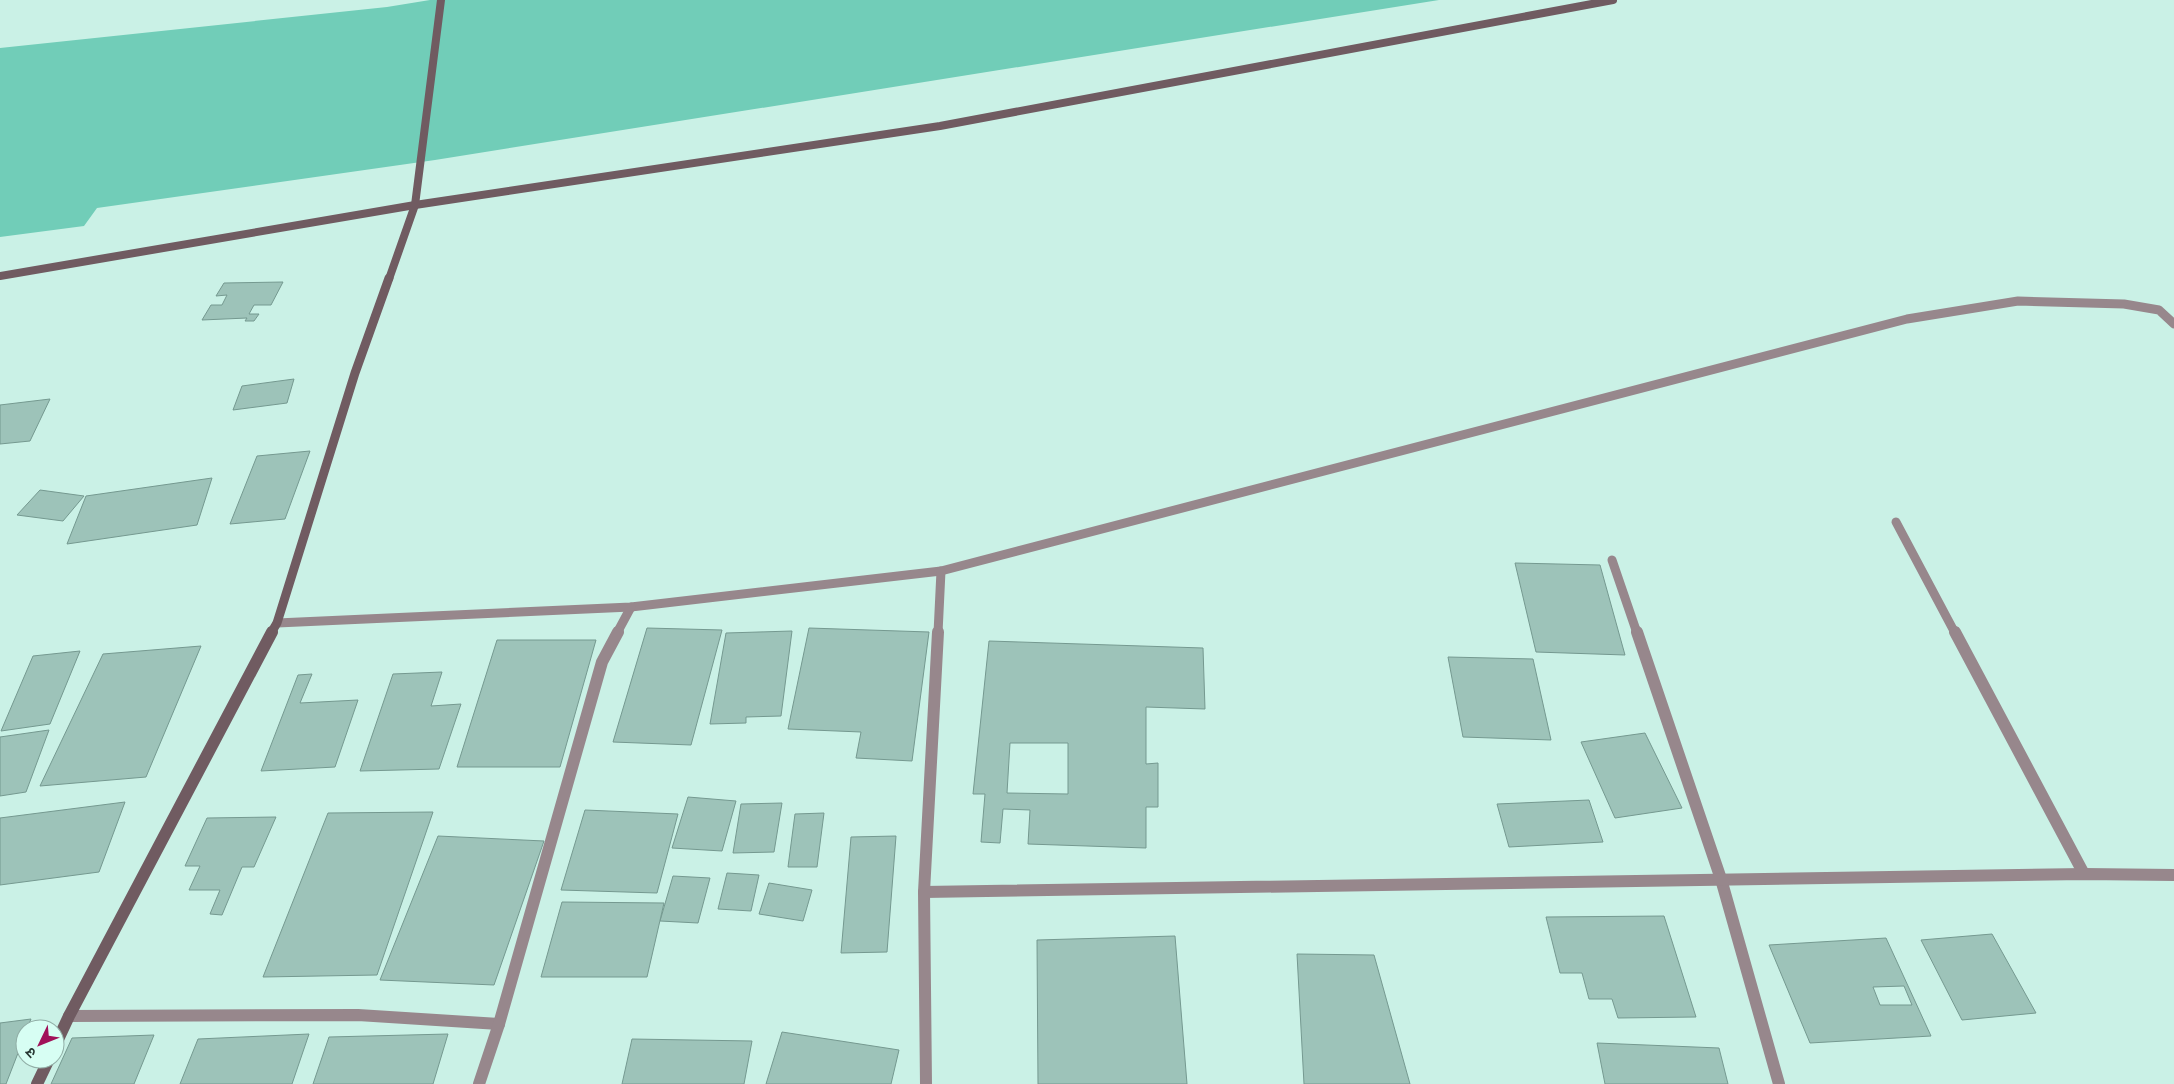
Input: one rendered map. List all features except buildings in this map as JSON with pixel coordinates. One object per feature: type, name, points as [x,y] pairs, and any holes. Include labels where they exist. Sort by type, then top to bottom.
[{"type":"street","points":[[65,1025],[277,623],[355,373],[415,204],[441,0]]},
{"type":"street","points":[[0,276],[415,204],[940,126],[1613,0]]},
{"type":"street","points":[[277,623],[631,607],[941,571],[1907,319],[2018,301],[2124,304],[2159,310],[2174,324]]},
{"type":"street","points":[[1896,522],[2084,874]]},
{"type":"street","points":[[1612,560],[1721,879],[1779,1084]]},
{"type":"street","points":[[926,1084],[924,892],[941,571]]},
{"type":"street","points":[[479,1084],[602,662],[631,607]]},
{"type":"street","points":[[924,892],[2084,874],[2174,875]]},
{"type":"street","points":[[69,1016],[358,1015],[498,1024]]},
{"type":"street","points":[[37,1084],[44,1069]]},
{"type":"shaded area","points":[[430,0],[1439,0],[435,160],[97,208],[84,226],[0,237],[0,48],[387,7]]}]
